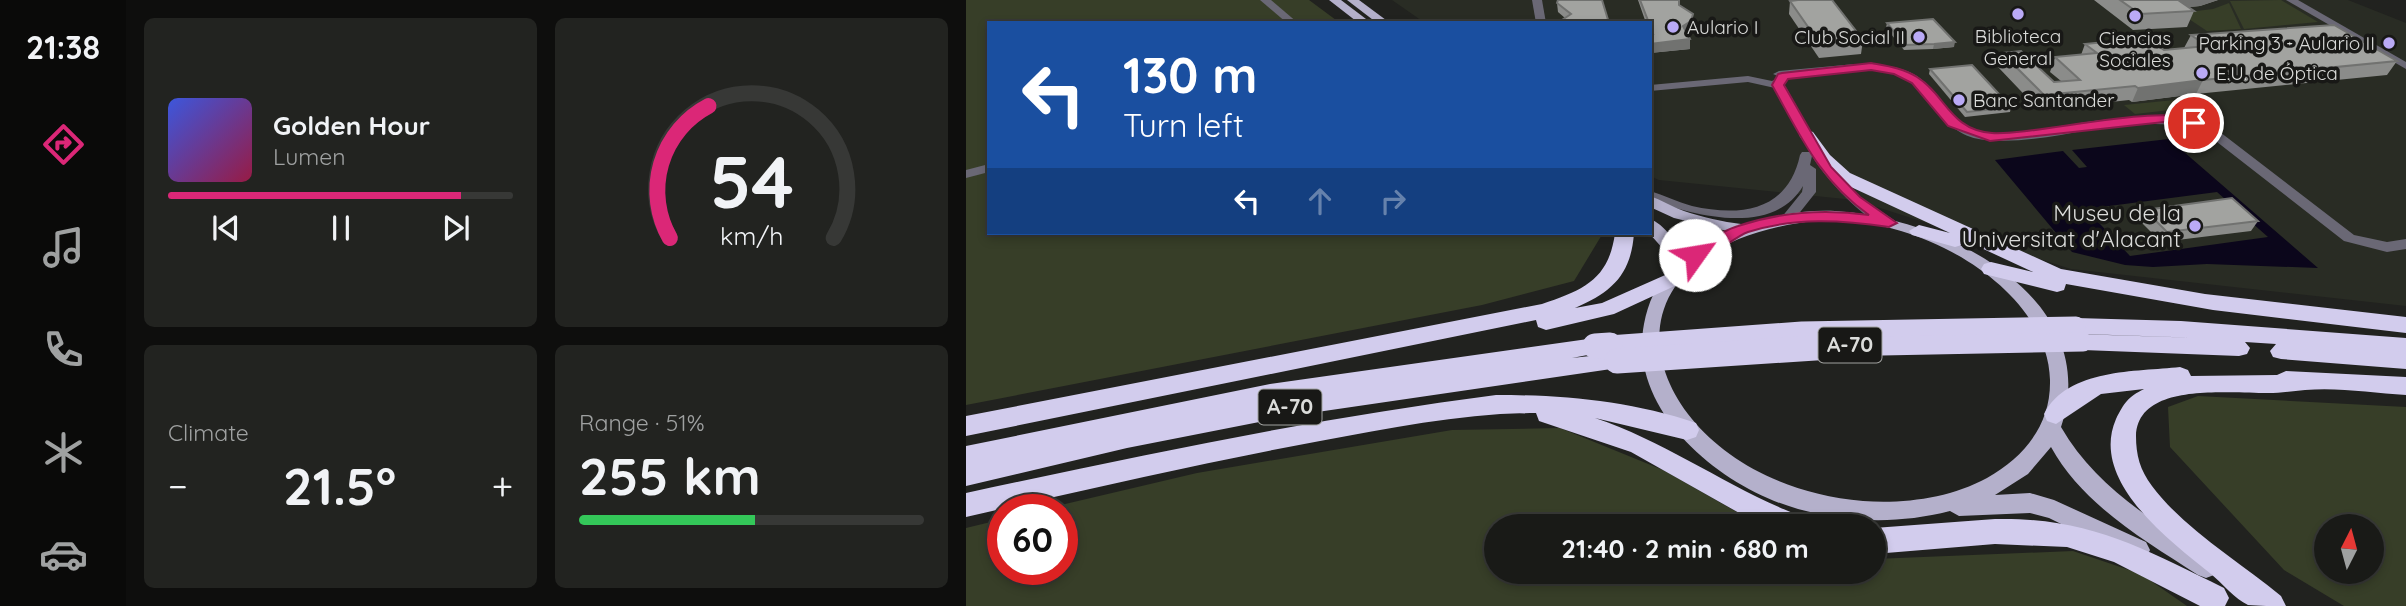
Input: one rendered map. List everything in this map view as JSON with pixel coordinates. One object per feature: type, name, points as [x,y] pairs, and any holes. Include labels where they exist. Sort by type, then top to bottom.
[{"type":"highway","points":[[1807,145],[1844,177],[2056,275],[2213,303]]},
{"type":"highway","points":[[1919,232],[1942,235],[1996,264],[2025,274],[2099,288],[2213,303]]},
{"type":"highway","points":[[966,426],[1166,384],[1509,320],[1587,296],[1614,270],[1624,246],[1624,235]]},
{"type":"highway","points":[[1991,269],[2077,289],[2406,325]]},
{"type":"highway","points":[[1395,343],[1488,332],[1580,316],[1633,299],[1676,274]]},
{"type":"highway","name":"A-70","points":[[966,475],[1130,438],[1348,397],[1517,372],[1617,361],[1892,343],[2181,329],[2406,346]]},
{"type":"highway","name":"A-70","points":[[966,457],[1270,393],[1595,346],[1802,331],[2080,334],[2406,361]]},
{"type":"highway","points":[[2053,421],[2081,393],[2097,385],[2123,380],[2175,376],[2406,386]]},
{"type":"highway","points":[[2271,606],[2155,510],[2127,467],[2122,432],[2125,419],[2135,404],[2171,387],[2212,383],[2300,382]]},
{"type":"highway","points":[[966,505],[1204,452],[1392,418],[1445,413],[1496,404],[1556,404],[1640,417],[1687,430]]},
{"type":"highway","points":[[1445,413],[1545,413],[1591,425],[1667,459],[1760,514]]},
{"type":"highway","points":[[1886,541],[1997,532],[2067,535],[2131,556],[2220,602]]},
{"type":"main road","points":[[1334,0],[1363,8],[1382,21]]},
{"type":"main road","points":[[1350,5],[1363,21]]},
{"type":"main road","points":[[1652,202],[1679,215],[1741,229]]},
{"type":"main road","points":[[1935,508],[1993,488],[2021,468],[2053,421],[2060,385],[2058,365],[2046,333],[2026,302],[1991,269],[1955,247],[1919,232],[1889,223],[1846,216],[1788,218],[1741,229],[1711,244],[1676,274],[1655,310],[1651,350],[1661,390],[1687,430],[1725,464],[1760,484],[1815,504],[1877,513],[2030,503],[2054,510],[2156,559],[2220,602]]},
{"type":"main road","points":[[1652,226],[1671,248],[1676,274]]},
{"type":"main road","points":[[2053,421],[2073,463],[2122,510],[2265,606]]},
{"type":"street","points":[[1265,0],[1291,21]]},
{"type":"street","points":[[1537,0],[1541,21]]},
{"type":"street","points":[[2291,0],[2406,66]]},
{"type":"street","points":[[1652,88],[1753,78],[1780,79],[1871,67],[1897,71],[1916,80],[1952,123],[1990,137],[2164,119],[2194,123],[2212,132],[2348,238],[2387,247],[2406,244]]},
{"type":"street","points":[[1780,79],[1807,145],[1811,177],[1809,192],[1788,218]]},
{"type":"street","points":[[1780,79],[1807,145],[1839,185],[1889,223]]},
{"type":"street","points":[[1652,196],[1682,207],[1713,213],[1758,210],[1786,199],[1796,190],[1803,178],[1807,145]]},
{"type":"street","points":[[966,174],[987,169]]},
{"type":"shaded area","points":[[1392,0],[2348,0],[2406,23],[2406,306],[2071,269],[1855,200],[1659,180],[1652,177],[1652,21],[1422,21]]},
{"type":"shaded area","points":[[2169,139],[2318,268],[2207,264],[2153,267],[2125,265],[2072,252],[1995,160],[2063,151],[2079,168],[2087,167],[2072,150]],"holes":[[[2217,192],[2268,237],[2130,256],[2086,209]]]},
{"type":"green space","points":[[966,0],[1309,0],[1337,21],[987,21],[987,235],[1602,235],[1574,281],[1482,305],[966,405]]},
{"type":"green space","points":[[2281,0],[2318,22],[2244,29],[2230,1]]},
{"type":"green space","points":[[2229,3],[2241,29],[2207,31],[2180,13],[2213,9]]},
{"type":"green space","points":[[2205,97],[2215,105],[2135,114],[2124,105]]},
{"type":"green space","points":[[2198,396],[2406,407],[2406,606],[2344,606],[2284,570],[2170,447],[2168,407]]},
{"type":"green space","points":[[1560,428],[1663,470],[1740,514],[1484,514],[1484,584],[1886,584],[1886,559],[2073,551],[2141,574],[2187,606],[966,606],[966,528],[987,523],[987,585],[1078,585],[1078,501],[1197,473],[1452,430]]},
{"type":"building","points":[[1558,0],[1602,0],[1608,21],[1562,21],[1571,14],[1557,3]]},
{"type":"building","name":"Aulario I","points":[[1640,0],[1679,0],[1679,5],[1693,14],[1691,21],[1683,26],[1690,39],[1652,44],[1652,21],[1648,21]]},
{"type":"building","points":[[1832,0],[1863,40],[1820,44],[1790,1]]},
{"type":"building","points":[[2120,0],[2178,0],[2194,11],[2140,14]]},
{"type":"building","name":"Club Social II","points":[[1933,19],[1955,42],[1905,45],[1887,23]]},
{"type":"building","points":[[2334,25],[2397,61],[2044,95],[2002,53],[2021,51],[2054,82],[2080,80],[2055,57],[2097,53],[2085,44],[2147,38],[2164,50],[2207,46],[2191,35]]},
{"type":"building","points":[[1972,65],[2011,107],[1967,112],[1930,69]]},
{"type":"building","points":[[2232,198],[2258,221],[2167,232],[2145,210]]},
{"type":"place","name":"Biblioteca General","points":[[2018,14]]},
{"type":"place","name":"Ciencias Sociales","points":[[2135,16]]},
{"type":"place","name":"Aulario I","points":[[1673,27]]},
{"type":"place","name":"Club Social II","points":[[1919,37]]},
{"type":"place","name":"Parking 3 - Aulario II","points":[[2389,43]]},
{"type":"place","name":"E.U. de Óptica","points":[[2202,73]]},
{"type":"place","name":"Banc Santander","points":[[1959,100]]},
{"type":"place","name":"Museu de la Universitat d'Alacant","points":[[2195,226]]},
{"type":"route","points":[[1695,255],[1741,229],[1788,218],[1846,216],[1889,223],[1855,200],[1826,169],[1812,149],[1807,135],[1778,85],[1784,79],[1782,76],[1871,67],[1897,71],[1916,80],[1949,121],[1978,135],[1990,137],[2164,119],[2194,123]]}]
